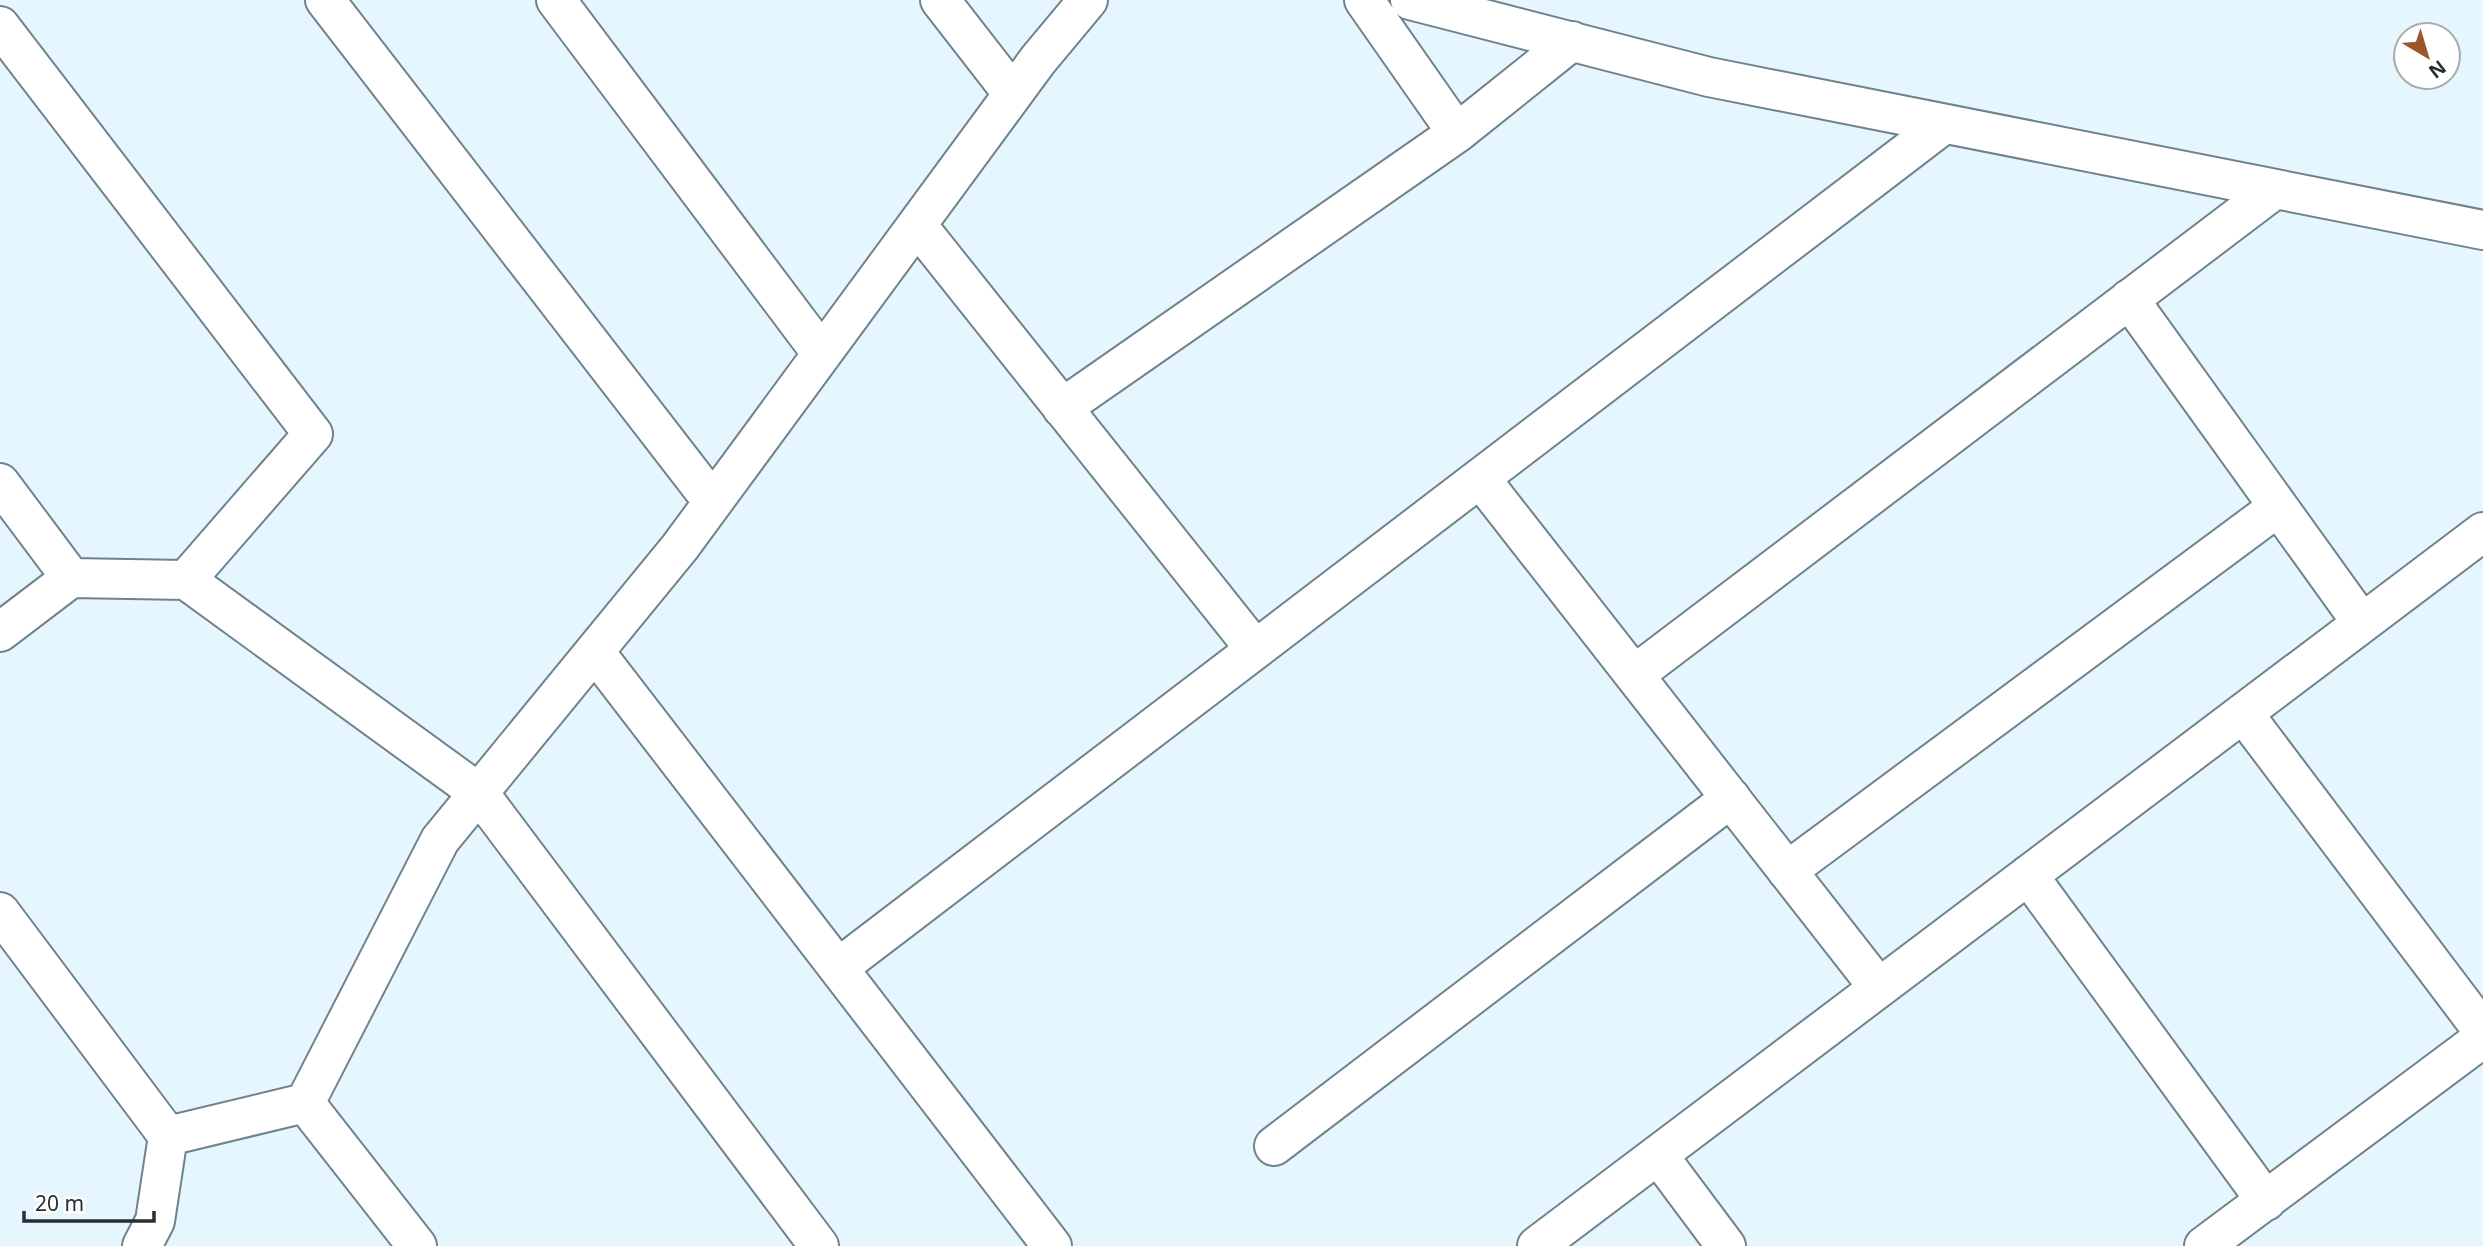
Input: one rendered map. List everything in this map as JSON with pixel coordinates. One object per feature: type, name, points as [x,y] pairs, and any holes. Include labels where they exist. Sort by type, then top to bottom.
[{"type":"street","points":[[325,0],[713,502]]},
{"type":"street","points":[[556,0],[822,354]]},
{"type":"street","points":[[940,0],[1013,94]]},
{"type":"street","points":[[168,1136],[305,1103],[440,840],[680,547],[1013,94],[1088,0]]},
{"type":"street","points":[[1364,0],[1457,133]]},
{"type":"street","points":[[1410,0],[1709,77],[2483,230]]},
{"type":"street","points":[[0,26],[313,433],[186,580]]},
{"type":"street","points":[[1062,408],[1457,133],[1572,41]]},
{"type":"street","points":[[838,968],[1944,124]]},
{"type":"street","points":[[1634,675],[2275,189]]},
{"type":"street","points":[[917,225],[1255,649]]},
{"type":"street","points":[[2129,299],[2362,623]]},
{"type":"street","points":[[1480,478],[1879,988]]},
{"type":"street","points":[[0,483],[71,578]]},
{"type":"street","points":[[1787,871],[2278,507]]},
{"type":"street","points":[[1537,1246],[2483,531]]},
{"type":"street","points":[[0,632],[71,578],[186,580],[479,793],[819,1246]]},
{"type":"street","points":[[595,652],[1052,1246]]},
{"type":"street","points":[[2243,713],[2483,1031]]},
{"type":"street","points":[[1274,1146],[1731,798]]},
{"type":"street","points":[[2028,875],[2266,1201]]},
{"type":"street","points":[[0,912],[168,1136],[155,1221],[142,1246]]},
{"type":"street","points":[[2204,1246],[2483,1038]]},
{"type":"street","points":[[305,1103],[417,1246]]},
{"type":"street","points":[[1658,1155],[1726,1246]]}]
